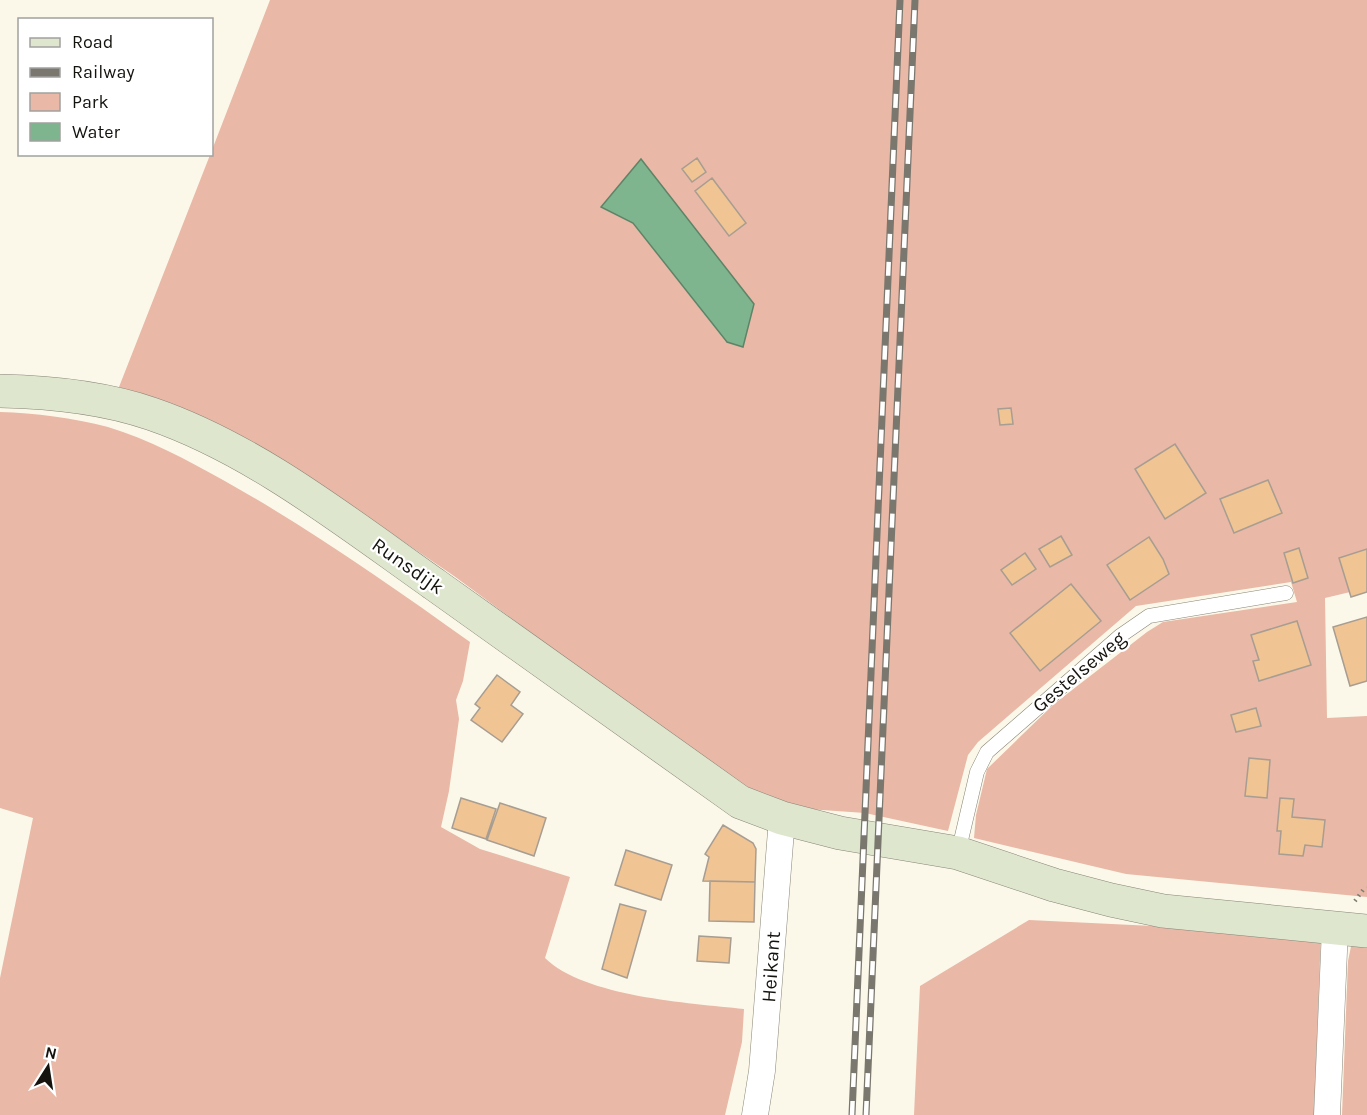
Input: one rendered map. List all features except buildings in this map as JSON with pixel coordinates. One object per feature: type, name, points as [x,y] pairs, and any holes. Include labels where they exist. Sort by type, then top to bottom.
[{"type":"street","name":"Runsdijk","points":[[0,391],[58,393],[91,398],[150,413],[196,431],[242,455],[380,546],[740,802],[782,818]]},
{"type":"street","points":[[782,818],[840,833],[958,853],[1054,885],[1163,911],[1351,929],[1327,1115]]},
{"type":"street","name":"Heikant","points":[[754,1115],[762,1071],[782,818]]},
{"type":"lane","name":"Gestelseweg","points":[[958,853],[977,772],[987,752],[1120,636],[1149,616],[1286,593]]},
{"type":"green space","points":[[270,0],[1367,0],[1367,588],[1325,598],[1327,718],[1367,716],[1367,897],[1126,874],[974,838],[976,815],[987,769],[1054,704],[1163,622],[1297,602],[1291,582],[1136,606],[978,742],[968,755],[948,831],[865,813],[793,808],[758,800],[454,576],[331,492],[211,422],[119,387],[210,156],[213,156],[213,147]],"holes":[[[641,160],[726,342],[633,223],[601,207]]]},
{"type":"green space","points":[[0,412],[54,416],[108,427],[167,451],[223,480],[318,537],[470,642],[463,681],[456,700],[459,719],[449,791],[441,827],[480,849],[570,877],[545,958],[563,971],[585,982],[639,996],[744,1009],[742,1042],[725,1115],[0,1115],[0,978],[33,818],[0,808]]},
{"type":"green space","points":[[1029,920],[1321,934],[1314,1115],[914,1115],[920,986]]},
{"type":"green space","points":[[1354,932],[1367,934],[1367,1115],[1342,1115],[1348,961]]},
{"type":"water","points":[[641,159],[754,304],[743,347],[727,342],[633,223],[601,207]]},
{"type":"railway","points":[[852,1115],[900,0]]},
{"type":"railway","points":[[866,1115],[915,0]]}]
